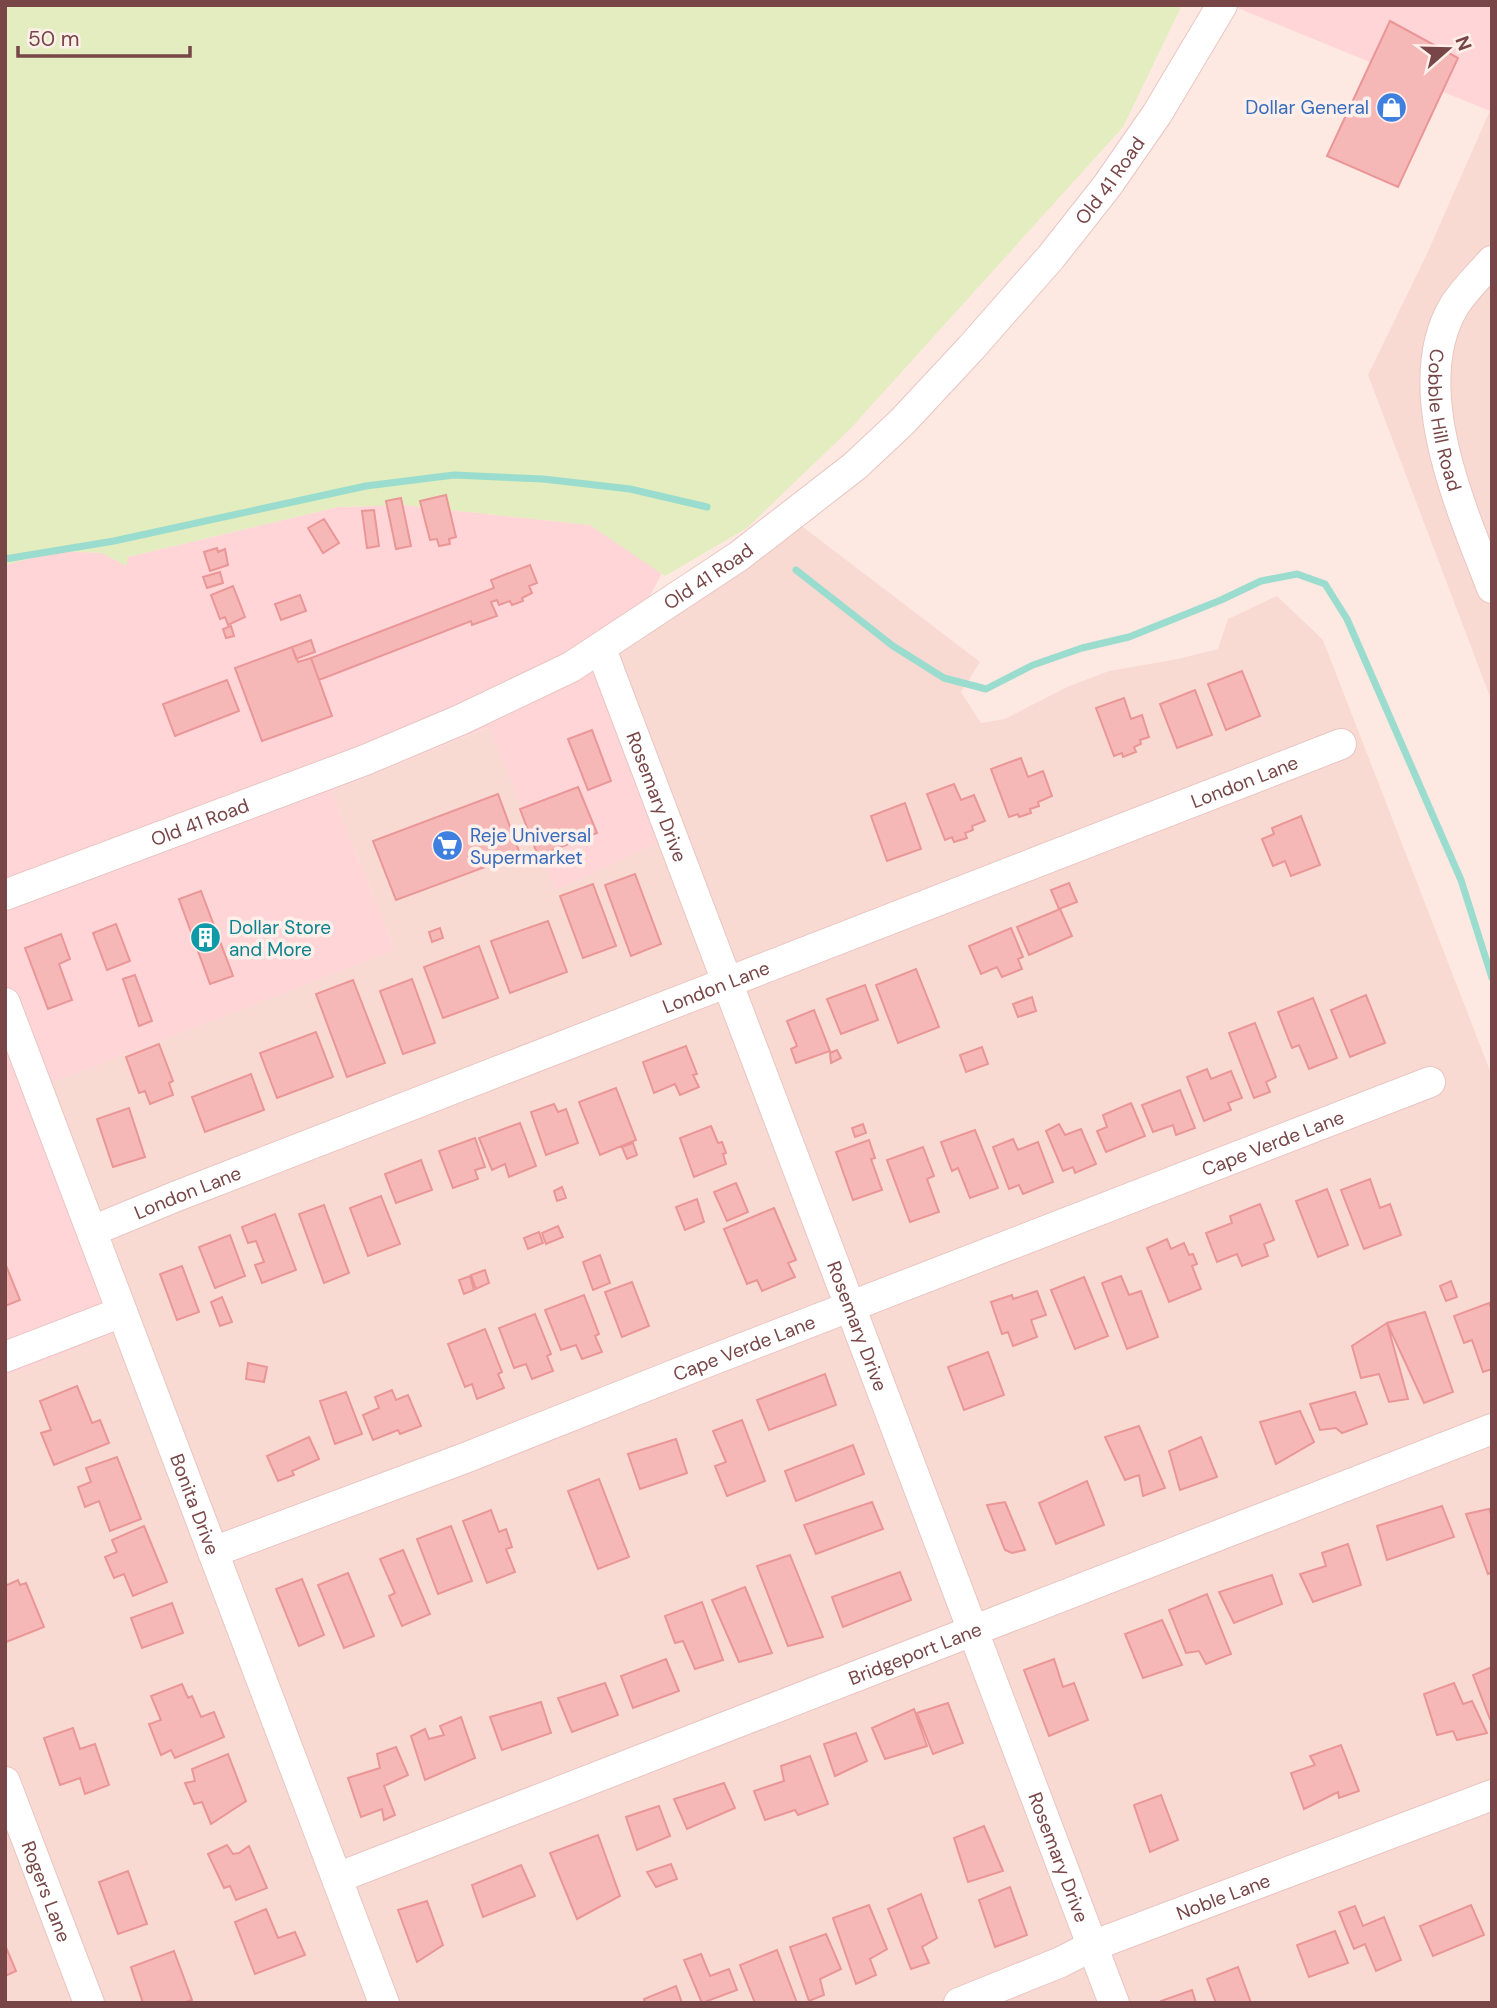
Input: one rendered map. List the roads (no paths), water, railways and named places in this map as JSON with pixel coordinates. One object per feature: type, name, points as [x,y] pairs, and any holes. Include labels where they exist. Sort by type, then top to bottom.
[{"type":"street","name":"Old 41 Road","points":[[5,895],[365,760],[460,720],[571,667],[739,556],[855,466],[902,422],[1051,257],[1107,186],[1157,114],[1222,5]]},
{"type":"street","name":"Cobble Hill Road","points":[[1492,261],[1454,307],[1443,332],[1437,362],[1438,423],[1444,454],[1492,588]]},
{"type":"street","name":"Rosemary Drive","points":[[601,649],[1114,2003]]},
{"type":"street","name":"London Lane","points":[[92,1231],[203,1185],[1341,744]]},
{"type":"street","name":"Bonita Drive","points":[[5,1003],[384,2003]]},
{"type":"street","name":"Cape Verde Lane","points":[[213,1552],[465,1458],[1430,1083]]},
{"type":"street","points":[[5,1357],[122,1312]]},
{"type":"street","name":"Bridgeport Lane","points":[[337,1878],[1492,1429]]},
{"type":"street","name":"Rogers Lane","points":[[5,1782],[89,2003]]},
{"type":"street","name":"Noble Lane","points":[[959,2003],[1061,1962],[1093,1946],[1492,1795]]},
{"type":"waterway","points":[[5,559],[114,541],[366,486],[454,475],[543,479],[630,489],[707,507]]},
{"type":"waterway","points":[[796,570],[893,646],[944,678],[986,689],[1033,665],[1082,648],[1129,637],[1261,581],[1297,574],[1325,584],[1347,619],[1461,880],[1492,978]]},
{"type":"place","name":"Dollar General","points":[[1392,107]]},
{"type":"place","name":"Reje Universal Supermarket","points":[[447,846]]},
{"type":"place","name":"Dollar Store and More","points":[[206,938]]}]
